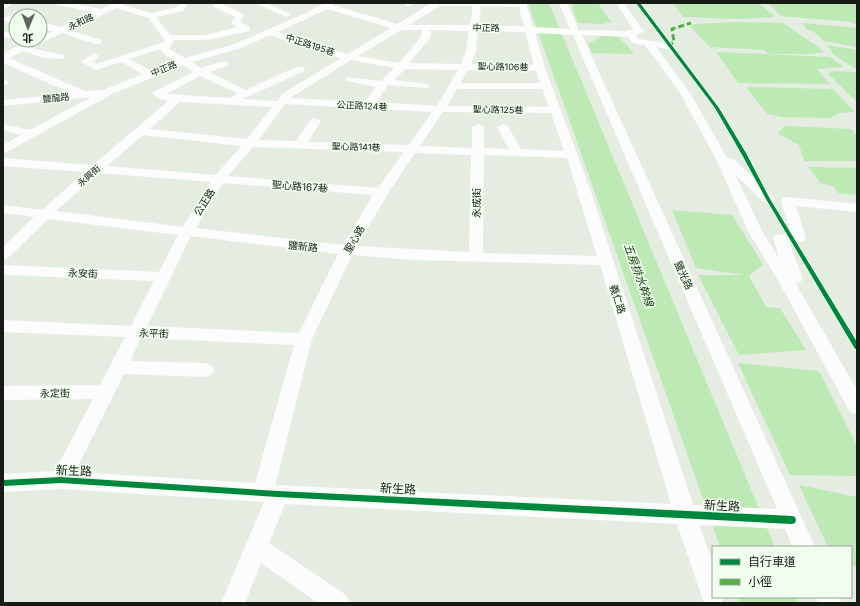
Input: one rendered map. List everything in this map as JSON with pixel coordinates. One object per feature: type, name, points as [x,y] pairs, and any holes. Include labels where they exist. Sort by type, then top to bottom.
[{"type":"street","points":[[3,7],[9,3]]},
{"type":"street","points":[[57,3],[104,12]]},
{"type":"street","points":[[118,4],[152,16],[180,9],[184,3]]},
{"type":"street","points":[[216,3],[217,5],[240,16],[235,23],[244,28]]},
{"type":"street","points":[[259,3],[286,14]]},
{"type":"street","points":[[438,3],[523,4]]},
{"type":"street","name":"公正路","points":[[62,480],[186,232],[219,179],[250,143],[286,96],[396,27],[438,3]]},
{"type":"street","name":"鹽光路","points":[[563,3],[572,32],[741,401],[804,546]]},
{"type":"street","points":[[620,3],[639,32],[630,31],[635,42],[668,46]]},
{"type":"street","name":"永和路","points":[[48,36],[104,12],[118,4]]},
{"type":"street","points":[[272,8],[288,4]]},
{"type":"street","name":"聖心路","points":[[234,603],[256,547],[270,493],[304,339],[347,250],[382,192],[440,109],[465,66],[471,51],[477,4]]},
{"type":"street","name":"義仁路","points":[[523,4],[533,30],[540,68],[548,86],[555,110],[584,186],[685,515],[712,593]]},
{"type":"street","name":"中正路","points":[[3,150],[108,92],[184,61],[238,46],[329,5],[347,13],[396,27],[474,28],[631,34]]},
{"type":"street","points":[[347,13],[362,7]]},
{"type":"street","points":[[386,14],[406,22]]},
{"type":"street","points":[[152,16],[168,41]]},
{"type":"street","points":[[48,27],[98,42]]},
{"type":"street","points":[[94,56],[86,62],[96,67],[122,59],[120,58],[184,35],[192,38],[202,38],[244,28]]},
{"type":"street","name":"中正路195巷","points":[[244,28],[267,33],[349,57],[402,66]]},
{"type":"street","points":[[368,106],[384,84],[402,66],[426,37],[427,28]]},
{"type":"street","points":[[168,41],[165,50],[200,72],[245,93]]},
{"type":"street","points":[[648,43],[685,93],[723,161],[756,233],[786,280],[857,407]]},
{"type":"street","points":[[22,48],[44,55],[60,57]]},
{"type":"street","name":"永和路","points":[[3,58],[22,48]]},
{"type":"street","points":[[3,58],[86,96]]},
{"type":"street","points":[[122,59],[151,74]]},
{"type":"street","points":[[200,72],[224,64]]},
{"type":"street","name":"聖心路106巷","points":[[402,66],[540,68]]},
{"type":"street","points":[[229,101],[300,69]]},
{"type":"street","name":"公正路124巷","points":[[200,72],[157,94],[164,97],[177,99],[440,109]]},
{"type":"street","points":[[351,79],[384,84],[424,86]]},
{"type":"street","points":[[453,86],[548,86]]},
{"type":"street","name":"鹽龍路","points":[[3,103],[86,96],[108,92]]},
{"type":"street","name":"永興街","points":[[3,255],[46,214],[177,99]]},
{"type":"street","name":"聖心路125巷","points":[[440,109],[555,110]]},
{"type":"street","points":[[300,145],[315,121]]},
{"type":"street","points":[[3,127],[31,134]]},
{"type":"street","name":"永成街","points":[[476,255],[478,127]]},
{"type":"street","points":[[503,127],[517,153]]},
{"type":"street","name":"聖心路141巷","points":[[141,131],[250,143],[572,155]]},
{"type":"street","points":[[723,161],[730,162],[768,199]]},
{"type":"street","name":"聖心路167巷","points":[[3,162],[382,192]]},
{"type":"street","points":[[786,280],[795,279],[780,238],[799,238],[788,201],[857,208]]},
{"type":"street","name":"鹽新路","points":[[3,209],[347,250],[413,255],[476,255],[606,260]]},
{"type":"street","name":"永安街","points":[[3,270],[163,277]]},
{"type":"street","name":"永平街","points":[[3,326],[304,339]]},
{"type":"street","points":[[118,367],[205,370]]},
{"type":"street","name":"永定街","points":[[3,393],[106,392]]},
{"type":"street","name":"新生路","points":[[3,483],[62,480],[270,493],[792,520]]},
{"type":"street","points":[[256,547],[338,603]]},
{"type":"path","points":[[652,24],[668,46]]},
{"type":"water","name":"五房排水幹線","points":[[528,3],[549,3],[775,546],[720,546]]},
{"type":"water","points":[[571,3],[598,3],[611,22],[602,24],[578,23]]},
{"type":"water","points":[[673,3],[759,3],[775,17],[739,19],[683,17]]},
{"type":"water","points":[[768,3],[857,3],[857,25],[851,22],[781,16]]},
{"type":"water","points":[[736,22],[783,23],[825,52],[810,54],[768,54],[764,50],[710,47],[690,27],[695,24]]},
{"type":"water","points":[[802,23],[857,28],[857,47],[824,41],[813,31],[807,30]]},
{"type":"water","points":[[604,35],[619,37],[634,53],[592,53],[588,44]]},
{"type":"water","points":[[827,45],[857,50],[857,68],[854,68],[834,55]]},
{"type":"water","points":[[716,52],[830,57],[844,67],[817,69],[830,84],[738,83]]},
{"type":"water","points":[[831,71],[857,72],[857,102],[828,74]]},
{"type":"water","points":[[746,87],[833,89],[855,112],[840,113],[830,118],[781,117],[767,114]]},
{"type":"water","points":[[785,126],[851,129],[857,136],[857,161],[804,161],[799,145],[778,134]]},
{"type":"water","points":[[809,167],[857,168],[857,195],[838,193],[833,186],[820,183]]},
{"type":"water","points":[[672,210],[732,215],[763,264],[749,276],[766,307],[780,308],[806,350],[739,355],[698,275],[744,275],[696,268]]},
{"type":"water","points":[[738,363],[819,371],[857,446],[857,476],[790,475]]},
{"type":"water","points":[[799,485],[857,497],[857,567],[852,565],[852,546],[828,546]]},
{"type":"water","points":[[738,598],[796,598],[798,603],[740,603]]},
{"type":"marked path","points":[[668,46],[674,42],[672,29],[691,23]]},
{"type":"cycle path","points":[[638,3],[717,108],[744,153],[768,199],[857,347]]},
{"type":"cycle path","points":[[3,483],[61,480],[278,494],[792,520]]}]
